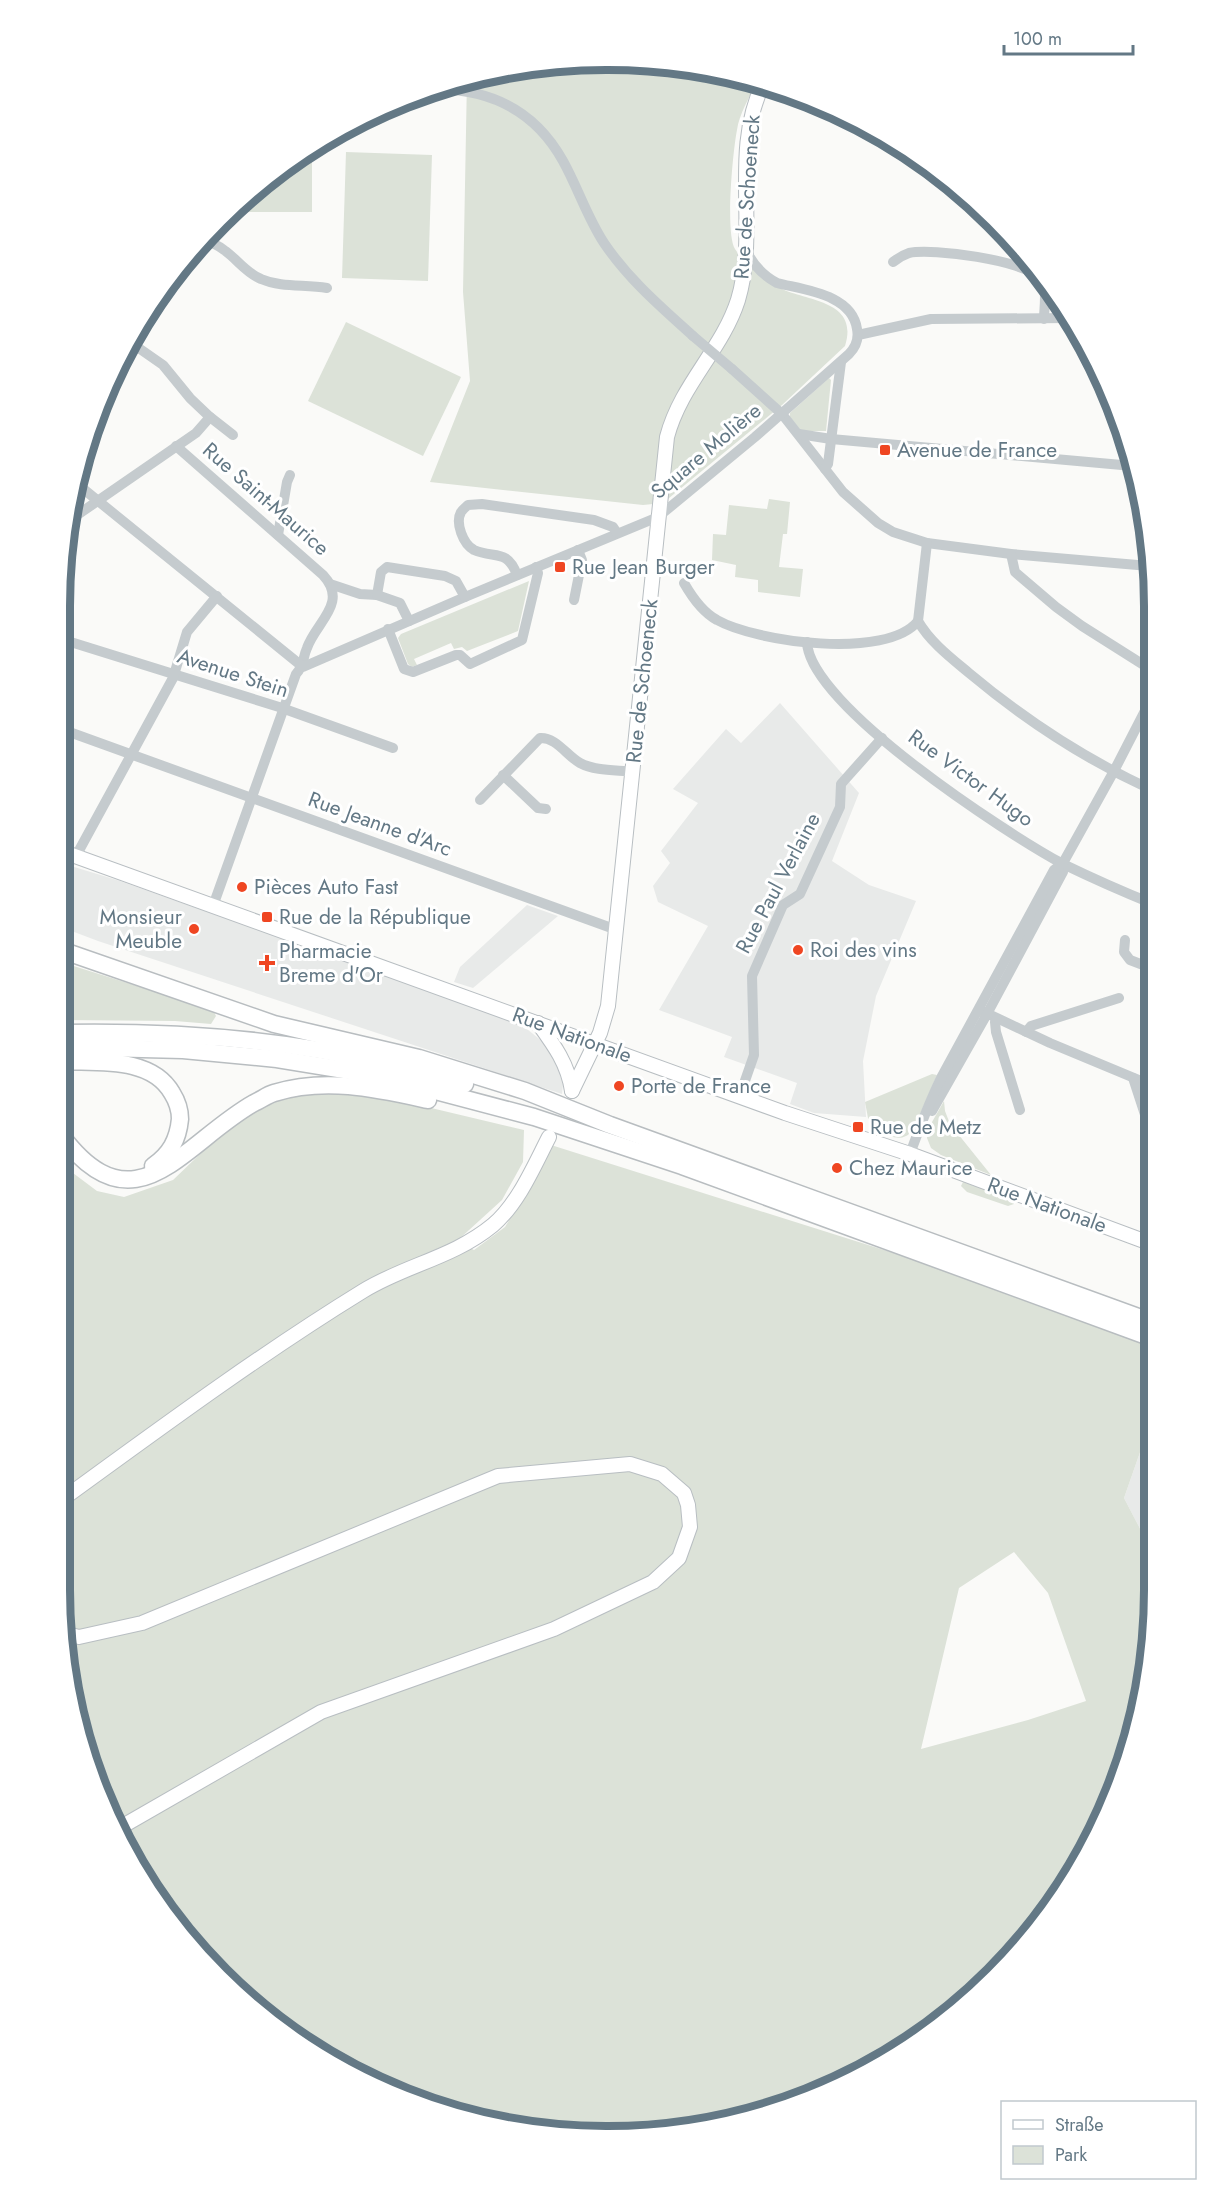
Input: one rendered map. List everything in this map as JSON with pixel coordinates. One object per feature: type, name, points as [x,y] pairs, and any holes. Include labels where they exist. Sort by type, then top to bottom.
[{"type":"highway","points":[[70,953],[274,1024],[419,1058],[525,1091],[610,1125],[1144,1319]]},
{"type":"highway","points":[[70,1033],[122,1032],[184,1035],[279,1044],[379,1061],[536,1102],[610,1125]]},
{"type":"highway","points":[[70,1047],[183,1050],[277,1059],[375,1075],[534,1117],[682,1166],[1144,1335]]},
{"type":"highway","points":[[70,1062],[126,1065],[150,1072],[167,1084],[177,1102],[180,1116],[178,1135],[168,1154],[150,1169],[140,1172],[123,1174],[105,1169],[92,1162],[70,1140]]},
{"type":"highway","points":[[70,1147],[89,1167],[103,1174],[122,1180],[153,1175],[174,1162],[241,1111],[272,1094],[320,1084],[383,1091],[471,1109],[534,1117]]},
{"type":"main road","name":"Rue de Schoeneck","points":[[538,1023],[564,1063],[570,1076],[572,1091],[595,1044],[608,1006],[667,437],[672,418],[690,383],[720,339],[732,315],[742,281],[746,250],[748,136],[759,93]]},
{"type":"main road","name":"Rue Nationale","points":[[70,854],[818,1124],[910,1154],[1144,1241]]},
{"type":"main road","points":[[70,1494],[316,1320],[371,1286],[442,1257],[495,1223],[512,1202],[549,1137]]},
{"type":"main road","points":[[73,1635],[79,1637],[142,1623],[498,1476],[630,1464],[662,1474],[684,1493],[688,1505],[690,1527],[678,1558],[653,1582],[554,1629],[321,1712],[125,1825]]},
{"type":"street","points":[[461,91],[482,93],[503,102],[526,117],[543,133],[555,148],[573,180],[591,221],[632,279],[657,304],[782,414],[856,347],[858,335],[853,317],[836,300],[777,283],[768,278],[754,265],[746,250]]},
{"type":"street","points":[[212,244],[224,250],[261,279],[283,285],[327,288]]},
{"type":"street","points":[[893,262],[911,253],[926,253],[973,256],[1024,269]]},
{"type":"street","points":[[1044,319],[1045,297]]},
{"type":"street","points":[[858,335],[931,319],[1059,318]]},
{"type":"street","points":[[138,347],[163,365],[190,398],[233,435]]},
{"type":"street","points":[[825,469],[828,464],[841,362]]},
{"type":"street","name":"Square Molière","points":[[658,517],[679,502],[782,414],[843,492],[878,523],[893,532],[927,543],[1011,554],[1141,565]]},
{"type":"street","points":[[176,446],[196,433],[210,417]]},
{"type":"street","points":[[799,434],[831,439],[1124,465]]},
{"type":"street","name":"Rue Saint-Maurice","points":[[79,514],[176,446],[279,535],[330,584],[333,593],[332,603],[307,646],[303,667]]},
{"type":"street","points":[[279,535],[290,475]]},
{"type":"street","points":[[84,489],[303,667]]},
{"type":"street","points":[[517,575],[514,567],[506,558],[499,554],[475,550],[467,544],[458,525],[461,512],[468,505],[482,504],[594,520],[613,526],[617,533]]},
{"type":"street","points":[[213,906],[283,708],[296,674],[303,667],[388,629],[658,517]]},
{"type":"street","points":[[684,583],[700,606],[714,618],[728,626],[766,638],[854,644],[875,641],[912,629],[919,617],[927,543]]},
{"type":"street","points":[[574,600],[582,560],[578,550]]},
{"type":"street","points":[[1011,554],[1015,572],[1056,608],[1091,633],[1144,665]]},
{"type":"street","points":[[376,595],[381,572],[387,567],[445,576],[456,581],[465,597]]},
{"type":"street","points":[[388,629],[404,669],[413,672],[456,655],[460,655],[470,664],[522,640],[538,573],[536,567]]},
{"type":"street","points":[[330,584],[400,603],[409,621]]},
{"type":"street","points":[[76,856],[174,674],[187,632],[217,596]]},
{"type":"street","points":[[919,617],[924,632],[1010,706],[1045,730],[1144,786]]},
{"type":"street","name":"Avenue Stein","points":[[70,642],[283,708],[393,747]]},
{"type":"street","name":"Rue Victor Hugo","points":[[807,642],[813,665],[851,710],[882,738],[957,797],[992,822],[1063,863],[1144,900]]},
{"type":"street","points":[[910,1154],[933,1096],[973,1030],[988,1014],[1003,974],[1033,918],[1054,870],[1063,863],[1144,713]]},
{"type":"street","name":"Rue Jeanne d'Arc","points":[[70,732],[617,930]]},
{"type":"street","points":[[480,800],[537,740],[546,738],[586,766],[633,772]]},
{"type":"street","name":"Rue Paul Verlaine","points":[[740,1095],[754,1055],[752,976],[783,905],[800,894],[840,807],[841,784],[882,738]]},
{"type":"street","points":[[503,775],[537,808],[546,809]]},
{"type":"street","points":[[1125,939],[1124,952],[1130,960],[1144,965]]},
{"type":"street","points":[[1026,1032],[1031,1026],[1119,998]]},
{"type":"street","points":[[988,1014],[1144,1082]]},
{"type":"street","points":[[988,1014],[995,1022],[1020,1110]]},
{"type":"street","points":[[1133,1078],[1144,1112]]},
{"type":"shaded area","points":[[780,703],[859,793],[832,861],[869,885],[916,901],[876,996],[863,1061],[866,1117],[814,1113],[790,1104],[797,1083],[724,1057],[732,1037],[659,1010],[708,926],[658,902],[653,886],[670,863],[661,851],[698,803],[673,789],[726,729],[741,743]]},
{"type":"shaded area","points":[[70,866],[117,880],[517,1021],[543,1042],[556,1059],[564,1075],[562,1094],[70,930]]},
{"type":"shaded area","points":[[527,905],[558,916],[473,988],[454,982],[460,967]]},
{"type":"shaded area","points":[[1144,1441],[1144,1536],[1124,1498]]},
{"type":"green space","points":[[607,70],[677,75],[752,91],[740,118],[735,140],[730,210],[732,240],[735,249],[765,279],[776,286],[814,299],[837,310],[844,319],[847,330],[845,346],[782,405],[663,503],[643,505],[430,482],[470,381],[463,292],[467,89],[537,75],[572,72]]},
{"type":"green space","points":[[346,152],[432,155],[428,281],[342,278]]},
{"type":"green space","points":[[312,159],[312,212],[245,212],[280,181]]},
{"type":"green space","points":[[346,322],[461,377],[423,456],[308,401]]},
{"type":"green space","points":[[829,378],[831,380],[826,431],[801,431],[790,417],[790,413]]},
{"type":"green space","points":[[769,499],[790,502],[787,534],[783,534],[779,567],[803,569],[800,597],[758,592],[758,580],[735,577],[736,565],[712,560],[713,534],[726,535],[729,505],[767,509]]},
{"type":"green space","points":[[529,581],[518,631],[467,651],[462,647],[454,649],[451,643],[414,659],[417,665],[412,667],[408,664],[398,638],[401,634]]},
{"type":"green space","points":[[70,965],[213,1010],[216,1016],[211,1024],[175,1021],[70,1020]]},
{"type":"green space","points":[[932,1074],[937,1075],[913,1130],[907,1135],[901,1138],[889,1136],[868,1118],[865,1102]]},
{"type":"green space","points":[[310,1089],[364,1092],[524,1130],[523,1162],[502,1200],[457,1241],[474,1250],[505,1227],[551,1145],[995,1285],[1144,1342],[1144,1441],[1124,1498],[1144,1536],[1142,1625],[1133,1695],[1115,1762],[1103,1795],[1072,1858],[1033,1917],[986,1969],[934,2016],[875,2055],[844,2071],[812,2086],[746,2108],[677,2122],[642,2125],[572,2125],[537,2122],[468,2108],[435,2098],[402,2086],[339,2055],[280,2016],[253,1993],[204,1944],[181,1917],[142,1858],[111,1795],[89,1729],[75,1660],[70,1590],[70,1169],[97,1191],[124,1197],[173,1180],[224,1131],[257,1104]],"holes":[[[1014,1552],[1048,1593],[1086,1701],[1028,1720],[921,1749],[959,1588]]]},
{"type":"green space","points":[[944,1101],[950,1124],[991,1175],[941,1155],[931,1148],[927,1138],[928,1129]]},
{"type":"green space","points":[[963,1182],[1010,1198],[1014,1204],[1008,1206],[967,1192],[961,1186]]},
{"type":"place","name":"Avenue de France","points":[[885,450]]},
{"type":"place","name":"Rue Jean Burger","points":[[560,567]]},
{"type":"place","name":"Pièces Auto Fast","points":[[242,887]]},
{"type":"place","name":"Rue de la République","points":[[267,917]]},
{"type":"place","name":"Monsieur Meuble","points":[[194,929]]},
{"type":"place","name":"Roi des vins","points":[[798,950]]},
{"type":"place","name":"Pharmacie Breme d'Or","points":[[267,963]]},
{"type":"place","name":"Porte de France","points":[[619,1086]]},
{"type":"place","name":"Rue de Metz","points":[[858,1127]]},
{"type":"place","name":"Chez Maurice","points":[[837,1168]]}]
